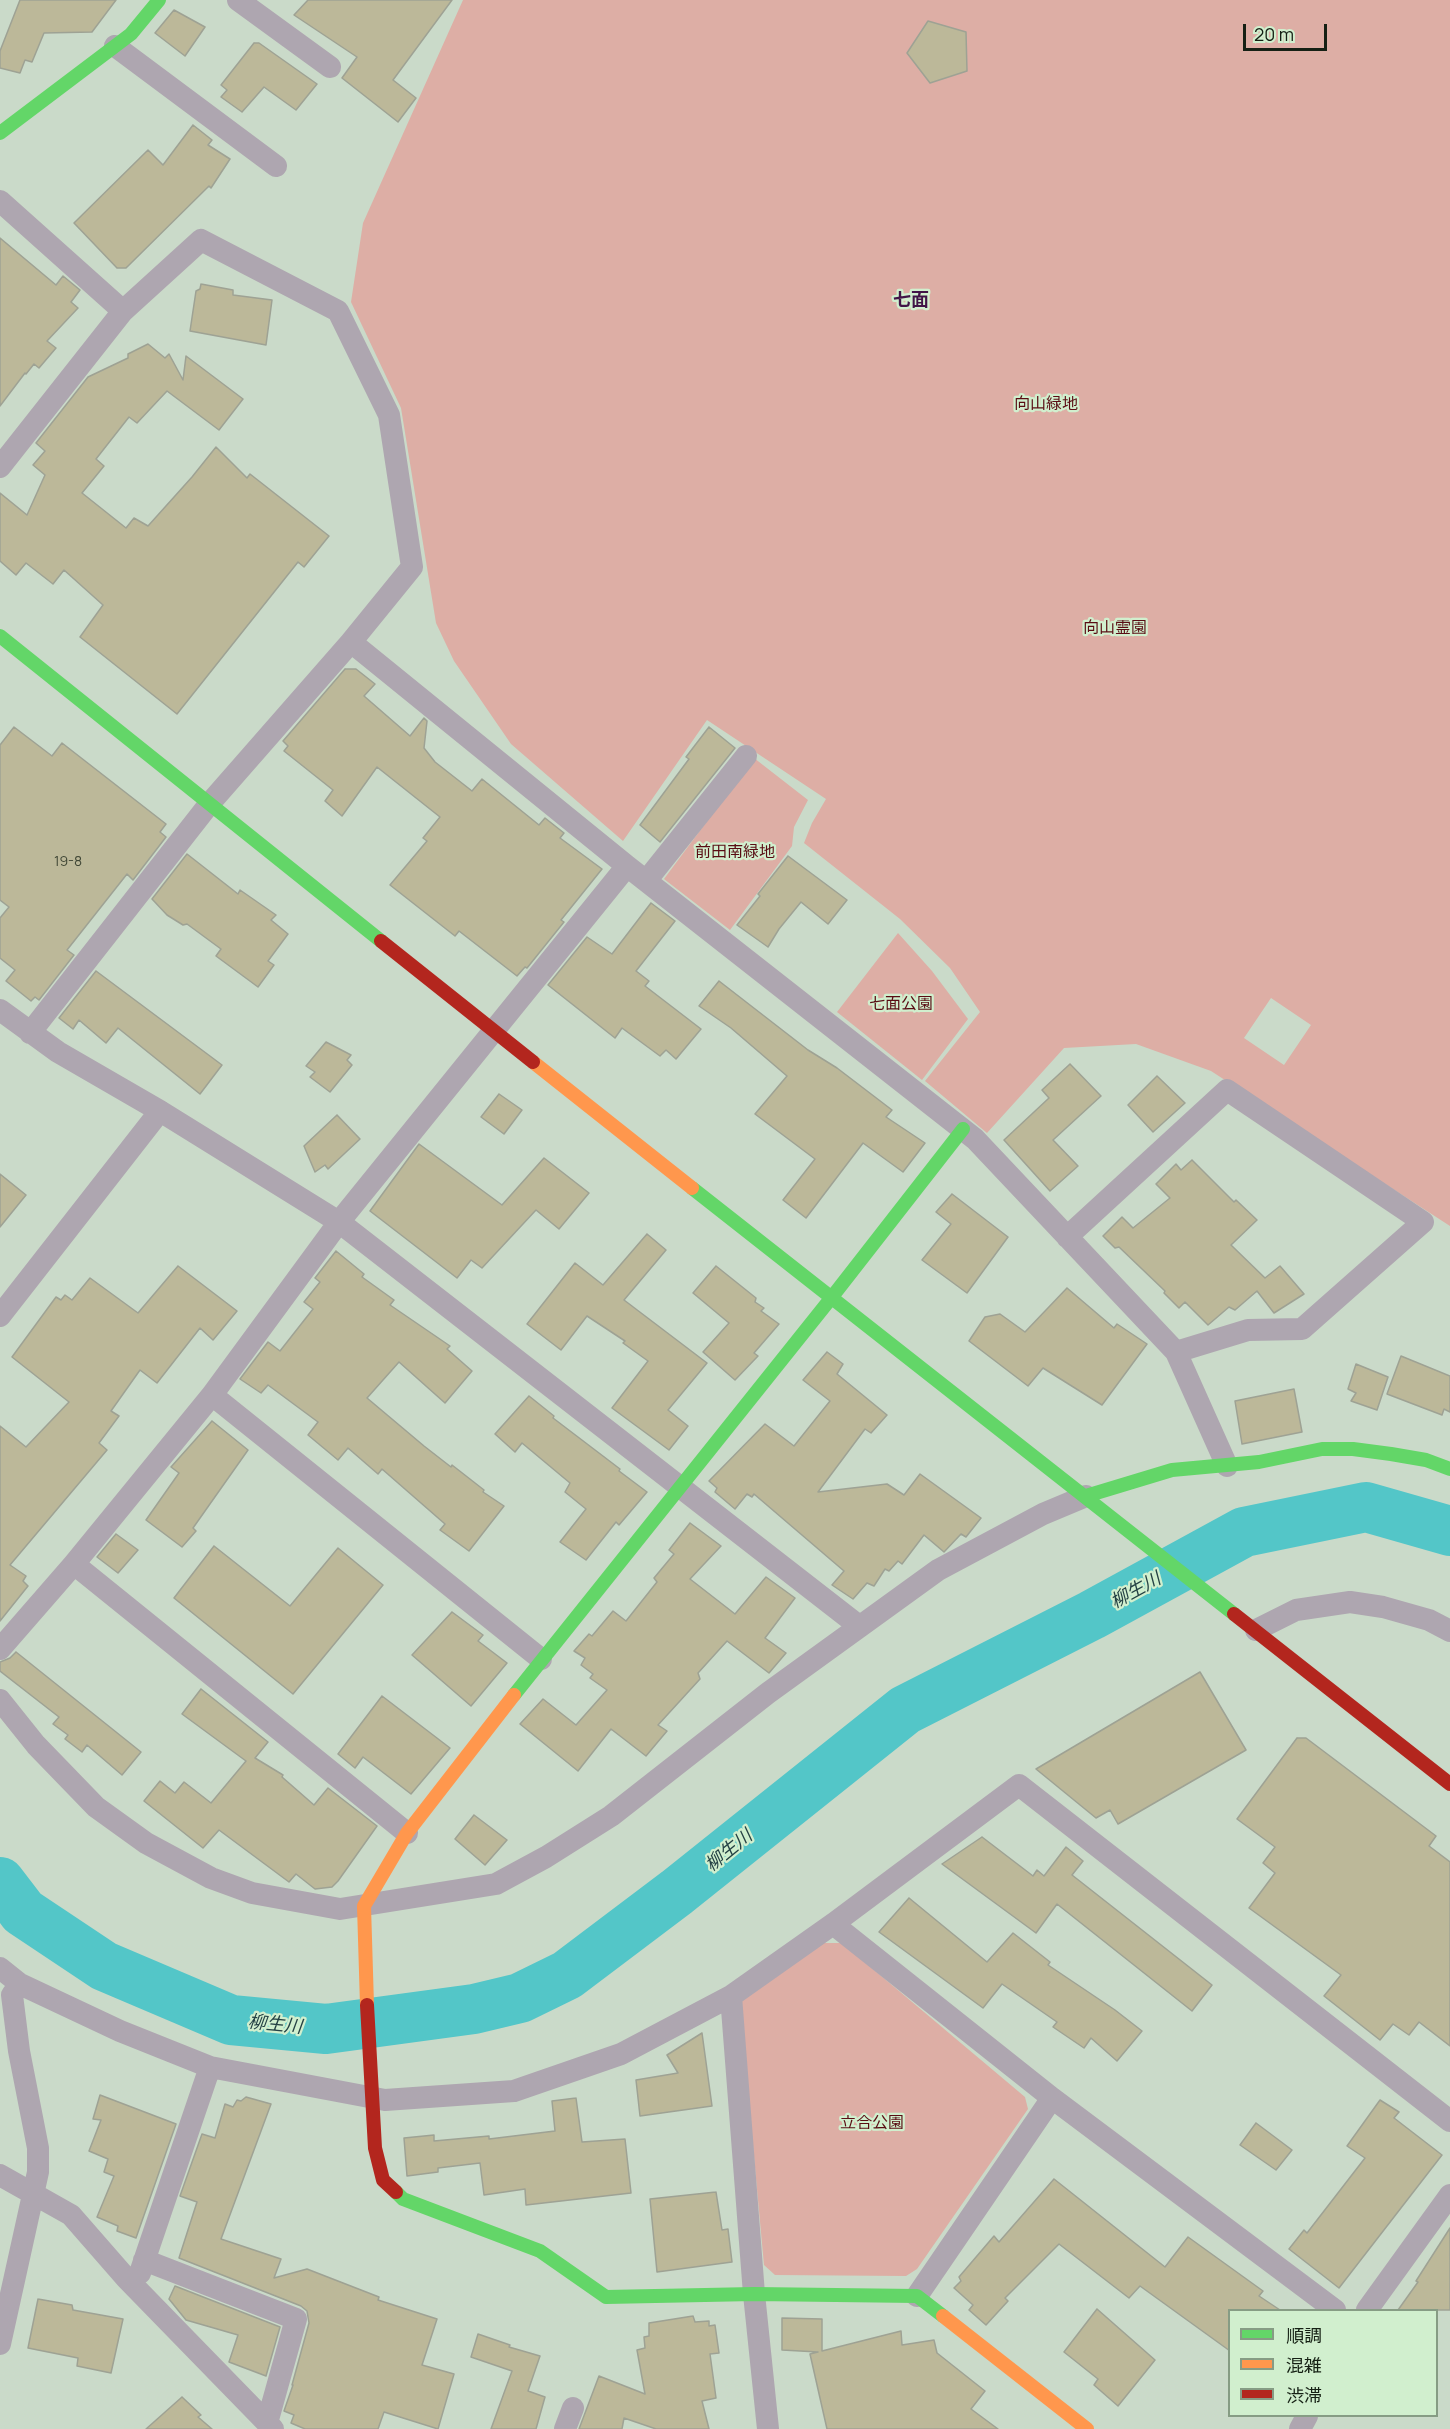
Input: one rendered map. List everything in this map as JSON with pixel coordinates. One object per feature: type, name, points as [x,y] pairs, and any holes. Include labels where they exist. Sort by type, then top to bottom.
[{"type":"street","points":[[0,133],[131,34],[159,0]]},
{"type":"street","points":[[238,0],[330,68]]},
{"type":"street","points":[[115,46],[276,166]]},
{"type":"street","points":[[0,201],[123,310]]},
{"type":"street","points":[[0,467],[123,310],[201,240],[338,311],[389,415],[412,567],[351,642],[210,803],[30,1033]]},
{"type":"street","points":[[0,636],[492,1030],[1113,1517],[1450,1785]]},
{"type":"street","points":[[351,642],[627,866],[963,1129],[1176,1352],[1227,1466]]},
{"type":"street","points":[[646,881],[746,756]]},
{"type":"street","points":[[0,1649],[74,1564],[212,1395],[339,1222],[492,1030],[627,866]]},
{"type":"street","points":[[0,1010],[57,1052],[160,1111],[339,1222],[678,1488],[859,1626]]},
{"type":"street","points":[[1066,1237],[1227,1090],[1423,1222],[1302,1329],[1248,1330],[1176,1352]]},
{"type":"street","points":[[0,1316],[160,1111]]},
{"type":"street","points":[[963,1129],[832,1297],[541,1659],[407,1833],[364,1906],[369,2065],[375,2148],[383,2180],[403,2199],[540,2251],[606,2297],[754,2294],[917,2296],[1087,2429]]},
{"type":"street","points":[[212,1395],[541,1659]]},
{"type":"street","points":[[0,1700],[36,1745],[96,1807],[146,1843],[211,1878],[252,1893],[340,1910],[496,1884],[515,1875],[610,1816],[859,1626],[947,1565],[1043,1514],[1086,1496],[1172,1470],[1259,1462],[1322,1449],[1353,1449],[1426,1460],[1450,1468]]},
{"type":"street","points":[[74,1564],[407,1833]]},
{"type":"street","points":[[1252,1628],[1296,1610],[1350,1602],[1383,1607],[1429,1620],[1450,1631]]},
{"type":"street","points":[[0,1968],[20,1983],[120,2031],[210,2067],[385,2100],[514,2091],[621,2054],[731,1996],[833,1924],[1019,1785],[1450,2121]]},
{"type":"street","points":[[833,1924],[1052,2098],[1334,2309]]},
{"type":"street","points":[[0,2344],[34,2194],[38,2148],[19,2051],[12,1995],[20,1983]]},
{"type":"street","points":[[731,1996],[754,2294],[768,2429]]},
{"type":"street","points":[[135,2287],[210,2067]]},
{"type":"street","points":[[917,2296],[1052,2098]]},
{"type":"street","points":[[0,2175],[71,2215],[135,2287],[270,2426]]},
{"type":"street","points":[[1368,2309],[1450,2195]]},
{"type":"street","points":[[144,2260],[296,2319],[270,2426]]},
{"type":"green space","name":"向山緑地","points":[[463,0],[1450,0],[1450,1226],[1211,1071],[1136,1044],[1064,1048],[987,1133],[925,1081],[980,1012],[950,968],[900,919],[804,843],[826,799],[707,720],[623,841],[511,744],[454,661],[436,623],[401,408],[351,302],[363,223]],"holes":[[[1271,998],[1311,1025],[1284,1065],[1244,1038]]]},
{"type":"green space","name":"前田南緑地","points":[[754,758],[808,800],[794,827],[792,846],[730,930],[664,879]]},
{"type":"green space","name":"七面公園","points":[[898,933],[932,971],[968,1019],[922,1080],[837,1012]]},
{"type":"green space","name":"立合公園","points":[[821,1943],[842,1943],[1025,2097],[1028,2109],[917,2269],[906,2276],[775,2275],[764,2265],[740,2005],[744,1996]]},
{"type":"water","points":[[0,1863],[43,1901],[53,1929],[0,1891]]},
{"type":"building","points":[[20,0],[116,0],[92,32],[44,33],[32,62],[25,60],[20,73],[0,68],[0,51]]},
{"type":"building","points":[[308,0],[452,0],[393,80],[416,98],[398,122],[342,78],[357,57],[294,15]]},
{"type":"building","points":[[174,10],[205,27],[185,56],[155,33]]},
{"type":"building","points":[[928,21],[966,32],[967,71],[930,83],[907,53]]},
{"type":"building","points":[[254,43],[259,43],[317,84],[296,110],[264,87],[242,112],[221,97],[227,90],[221,85]]},
{"type":"building","points":[[193,125],[212,140],[208,145],[230,159],[211,188],[209,186],[126,268],[117,268],[74,223],[148,150],[163,165]]},
{"type":"building","points":[[0,238],[56,285],[63,276],[80,290],[71,302],[78,308],[47,341],[56,348],[39,368],[34,364],[25,373],[0,406]]},
{"type":"building","points":[[201,284],[233,290],[233,295],[272,300],[266,345],[190,331],[196,291],[200,289]]},
{"type":"building","points":[[148,344],[165,358],[169,354],[183,380],[186,356],[243,399],[219,430],[167,391],[137,423],[129,417],[96,459],[104,466],[82,493],[126,528],[134,518],[148,526],[216,447],[247,478],[250,474],[329,536],[304,567],[298,562],[177,714],[80,637],[103,605],[64,570],[53,584],[26,563],[16,575],[0,561],[0,493],[27,515],[45,475],[33,465],[45,451],[36,443],[88,377],[128,358],[128,354]]},
{"type":"building","points":[[345,669],[356,669],[375,684],[364,696],[410,736],[424,718],[427,721],[424,748],[435,762],[472,791],[482,779],[539,825],[545,818],[564,833],[560,838],[602,869],[561,920],[564,922],[527,968],[525,967],[517,976],[459,931],[455,936],[390,885],[427,841],[423,838],[440,817],[377,767],[342,816],[325,801],[333,790],[284,751],[288,746],[283,741]]},
{"type":"building","points":[[14,727],[52,756],[62,743],[166,824],[160,832],[166,837],[133,880],[127,874],[67,950],[74,955],[39,1000],[35,997],[31,1001],[6,981],[15,970],[0,958],[0,918],[9,907],[0,900],[0,745]]},
{"type":"building","points":[[709,727],[735,748],[660,842],[640,825],[689,759],[686,757]]},
{"type":"building","points":[[187,854],[238,894],[240,890],[276,915],[271,920],[288,934],[268,961],[274,965],[258,987],[216,956],[221,949],[187,924],[183,925],[167,915],[152,899]]},
{"type":"building","points":[[788,856],[847,900],[828,924],[801,902],[768,947],[737,925]]},
{"type":"building","points":[[651,903],[675,921],[636,971],[649,981],[645,986],[701,1029],[676,1059],[666,1050],[660,1056],[622,1028],[615,1038],[548,985],[587,937],[612,954]]},
{"type":"building","points":[[96,971],[222,1065],[200,1094],[118,1028],[106,1043],[79,1020],[73,1029],[59,1018]]},
{"type":"building","points":[[719,981],[808,1050],[837,1068],[892,1110],[886,1117],[925,1143],[903,1172],[863,1143],[806,1218],[783,1200],[815,1159],[755,1114],[787,1076],[731,1028],[699,1006]]},
{"type":"building","points":[[326,1042],[351,1055],[347,1060],[352,1065],[330,1092],[310,1077],[315,1072],[306,1066]]},
{"type":"building","points":[[1070,1064],[1101,1096],[1053,1140],[1078,1166],[1050,1191],[1004,1140],[1049,1098],[1042,1090]]},
{"type":"building","points":[[1157,1076],[1185,1103],[1153,1132],[1128,1105]]},
{"type":"building","points":[[499,1094],[522,1110],[504,1134],[481,1117]]},
{"type":"building","points":[[337,1115],[360,1139],[328,1169],[325,1165],[315,1172],[304,1146]]},
{"type":"building","points":[[419,1144],[502,1205],[544,1158],[589,1193],[559,1229],[536,1210],[482,1268],[471,1260],[457,1278],[370,1211]]},
{"type":"building","points":[[1192,1160],[1234,1202],[1236,1200],[1257,1220],[1231,1245],[1265,1278],[1280,1266],[1304,1294],[1274,1313],[1257,1291],[1235,1310],[1229,1307],[1208,1325],[1185,1302],[1179,1308],[1164,1293],[1165,1291],[1119,1247],[1115,1248],[1103,1236],[1122,1217],[1133,1228],[1170,1198],[1156,1184],[1176,1164],[1181,1170]]},
{"type":"building","points":[[0,1174],[26,1195],[0,1227]]},
{"type":"building","points":[[952,1194],[1008,1237],[967,1293],[922,1260],[951,1224],[936,1212]]},
{"type":"building","points":[[647,1234],[666,1250],[624,1300],[707,1363],[668,1410],[688,1426],[669,1450],[612,1408],[648,1361],[623,1343],[625,1341],[587,1316],[561,1350],[527,1324],[575,1263],[603,1285]]},
{"type":"building","points":[[336,1251],[364,1274],[362,1277],[394,1300],[390,1305],[450,1346],[447,1349],[472,1371],[445,1403],[399,1362],[367,1398],[424,1446],[504,1506],[469,1551],[440,1530],[445,1524],[382,1469],[378,1474],[348,1448],[338,1460],[308,1435],[318,1422],[268,1385],[261,1393],[240,1379],[268,1342],[280,1351],[313,1309],[304,1302],[320,1282],[315,1278]]},
{"type":"building","points":[[178,1266],[237,1311],[213,1340],[200,1328],[157,1383],[140,1370],[111,1411],[119,1416],[99,1443],[107,1450],[10,1565],[26,1576],[23,1581],[28,1586],[0,1621],[0,1426],[26,1447],[69,1402],[12,1357],[56,1297],[61,1300],[65,1295],[72,1300],[90,1278],[138,1313]]},
{"type":"building","points":[[716,1266],[756,1298],[755,1302],[764,1308],[761,1311],[779,1324],[754,1353],[758,1356],[735,1380],[703,1352],[729,1323],[693,1293]]},
{"type":"building","points":[[1067,1288],[1114,1328],[1117,1324],[1147,1344],[1102,1405],[1043,1368],[1028,1386],[969,1341],[985,1317],[1000,1314],[1025,1332]]},
{"type":"building","points":[[827,1352],[843,1364],[837,1374],[887,1415],[871,1433],[865,1429],[818,1492],[887,1484],[904,1495],[920,1474],[981,1518],[966,1537],[961,1534],[944,1552],[924,1535],[902,1564],[898,1561],[889,1571],[885,1569],[874,1586],[867,1583],[853,1599],[832,1585],[844,1571],[754,1494],[752,1497],[747,1494],[735,1509],[715,1492],[717,1488],[709,1481],[765,1424],[794,1446],[830,1401],[803,1380]]},
{"type":"building","points":[[1401,1356],[1450,1376],[1450,1412],[1444,1409],[1442,1415],[1387,1394]]},
{"type":"building","points":[[1356,1364],[1388,1377],[1377,1410],[1351,1401],[1356,1393],[1348,1389]]},
{"type":"building","points":[[1294,1389],[1302,1432],[1242,1444],[1235,1401]]},
{"type":"building","points":[[529,1396],[554,1416],[553,1418],[647,1492],[619,1525],[616,1522],[586,1560],[560,1542],[586,1509],[565,1492],[570,1483],[522,1443],[515,1452],[495,1434]]},
{"type":"building","points":[[212,1421],[248,1450],[193,1528],[196,1531],[182,1547],[146,1520],[179,1473],[171,1467]]},
{"type":"building","points":[[690,1523],[721,1546],[690,1579],[735,1614],[766,1577],[795,1598],[765,1638],[786,1653],[769,1673],[727,1641],[698,1673],[700,1679],[658,1725],[667,1731],[646,1756],[611,1729],[578,1771],[520,1724],[543,1699],[576,1725],[607,1690],[590,1678],[593,1674],[581,1665],[585,1658],[574,1651],[589,1634],[592,1636],[613,1611],[626,1621],[657,1582],[654,1578],[674,1554],[669,1550]]},
{"type":"building","points":[[116,1534],[138,1550],[118,1573],[97,1557]]},
{"type":"building","points":[[214,1546],[290,1606],[338,1548],[383,1585],[293,1694],[174,1598]]},
{"type":"building","points":[[452,1612],[483,1635],[478,1641],[507,1663],[471,1706],[412,1655]]},
{"type":"building","points":[[16,1652],[141,1752],[122,1775],[87,1745],[82,1752],[65,1739],[68,1735],[53,1724],[59,1717],[0,1671],[0,1662],[10,1658]]},
{"type":"building","points":[[1200,1672],[1246,1750],[1118,1824],[1110,1810],[1096,1818],[1036,1769]]},
{"type":"building","points":[[201,1689],[268,1742],[255,1758],[283,1775],[282,1777],[314,1805],[328,1788],[377,1826],[332,1887],[315,1889],[296,1874],[289,1882],[219,1830],[203,1848],[144,1801],[160,1781],[175,1793],[184,1782],[211,1803],[246,1761],[182,1714]]},
{"type":"building","points":[[382,1696],[450,1748],[411,1794],[363,1757],[355,1768],[338,1754]]},
{"type":"building","points":[[1297,1738],[1306,1738],[1436,1836],[1429,1846],[1450,1862],[1450,2046],[1419,2022],[1409,2035],[1393,2024],[1380,2040],[1324,1996],[1341,1975],[1249,1908],[1275,1873],[1263,1863],[1275,1847],[1237,1819]]},
{"type":"building","points":[[474,1815],[507,1840],[485,1865],[455,1839]]},
{"type":"building","points":[[982,1837],[1033,1876],[1037,1870],[1044,1876],[1066,1847],[1083,1861],[1072,1875],[1212,1985],[1192,2011],[1057,1904],[1036,1933],[942,1864]]},
{"type":"building","points":[[909,1898],[987,1962],[1013,1933],[1050,1962],[1048,1965],[1142,2031],[1117,2061],[1091,2038],[1084,2048],[1053,2027],[1057,2022],[1002,1984],[983,2008],[879,1932]]},
{"type":"building","points":[[702,2033],[712,2106],[640,2116],[636,2080],[678,2073],[667,2055]]},
{"type":"building","points":[[100,2095],[176,2124],[136,2238],[117,2231],[118,2226],[97,2217],[114,2176],[104,2172],[108,2159],[89,2151],[101,2120],[93,2119]]},
{"type":"building","points":[[246,2097],[271,2104],[221,2239],[281,2259],[274,2278],[307,2269],[379,2297],[378,2300],[437,2319],[422,2365],[454,2374],[438,2429],[384,2412],[378,2429],[305,2429],[291,2423],[294,2415],[284,2411],[309,2323],[307,2311],[301,2306],[179,2258],[197,2202],[180,2196],[202,2134],[215,2138],[225,2104],[233,2107],[237,2100],[241,2101]]},
{"type":"building","points":[[576,2098],[582,2142],[625,2139],[631,2193],[526,2205],[525,2189],[484,2195],[480,2163],[438,2168],[438,2172],[407,2176],[404,2138],[434,2135],[434,2141],[489,2136],[489,2139],[555,2131],[552,2101]]},
{"type":"building","points":[[1380,2100],[1399,2112],[1394,2118],[1442,2155],[1339,2288],[1289,2249],[1304,2230],[1307,2233],[1365,2158],[1347,2146]]},
{"type":"building","points":[[1256,2123],[1292,2150],[1276,2170],[1240,2145]]},
{"type":"building","points":[[1054,2179],[1165,2267],[1188,2237],[1263,2291],[1259,2296],[1278,2309],[1228,2309],[1228,2350],[1140,2286],[1129,2298],[1059,2244],[1005,2298],[1008,2301],[986,2325],[969,2310],[973,2305],[954,2288],[961,2281],[959,2277],[994,2236],[999,2242]]},
{"type":"building","points":[[716,2192],[722,2230],[728,2229],[732,2262],[657,2272],[650,2199]]},
{"type":"building","points":[[1450,2228],[1450,2310],[1399,2309],[1418,2282],[1416,2281]]},
{"type":"building","points":[[175,2286],[280,2327],[266,2376],[229,2362],[238,2335],[186,2320],[169,2299]]},
{"type":"building","points":[[38,2299],[72,2305],[73,2310],[123,2319],[111,2373],[77,2366],[78,2358],[28,2348]]},
{"type":"building","points":[[1097,2309],[1155,2360],[1118,2406],[1094,2385],[1098,2379],[1064,2352]]},
{"type":"building","points":[[693,2316],[695,2322],[709,2321],[709,2326],[715,2325],[719,2353],[710,2354],[716,2398],[702,2401],[709,2429],[656,2429],[624,2418],[622,2429],[579,2429],[599,2376],[645,2394],[637,2350],[645,2348],[644,2337],[649,2336],[649,2323]]},
{"type":"building","points":[[782,2318],[822,2319],[822,2351],[901,2331],[902,2345],[934,2340],[937,2353],[985,2391],[971,2409],[998,2429],[827,2429],[810,2354],[818,2352],[782,2350]]},
{"type":"building","points":[[478,2334],[510,2345],[509,2347],[540,2356],[528,2391],[545,2397],[536,2429],[491,2429],[512,2371],[471,2357]]},
{"type":"building","points":[[182,2397],[201,2415],[198,2417],[212,2429],[146,2429]]},
{"type":"waterway","name":"柳生川","points":[[0,1882],[23,1912],[104,1966],[231,2020],[326,2029],[474,2009],[520,1998],[567,1975],[677,1892],[905,1710],[1092,1615],[1244,1532],[1366,1507],[1450,1531]]},
{"type":"traffic: fast","points":[[0,133],[131,34],[159,0]]},
{"type":"traffic: fast","points":[[0,636],[381,941]]},
{"type":"traffic: fast","points":[[514,1695],[963,1129]]},
{"type":"traffic: fast","points":[[692,1188],[1234,1614]]},
{"type":"traffic: fast","points":[[1086,1496],[1172,1470],[1259,1462],[1322,1449],[1353,1449],[1391,1454],[1426,1460],[1450,1469]]},
{"type":"traffic: fast","points":[[396,2192],[403,2199],[540,2251],[606,2297],[754,2294],[917,2296],[943,2316]]},
{"type":"traffic: slow","points":[[533,1062],[692,1188]]},
{"type":"traffic: slow","points":[[367,2005],[364,1906],[407,1833],[514,1695]]},
{"type":"traffic: slow","points":[[943,2316],[1087,2429]]},
{"type":"traffic: jam","points":[[381,941],[533,1062]]},
{"type":"traffic: jam","points":[[1234,1614],[1450,1784]]},
{"type":"traffic: jam","points":[[367,2005],[375,2148],[383,2180],[396,2192]]},
{"type":"district","name":"七面","points":[[911,301]]},
{"type":"park label","name":"向山霊園","points":[[1115,629]]}]
